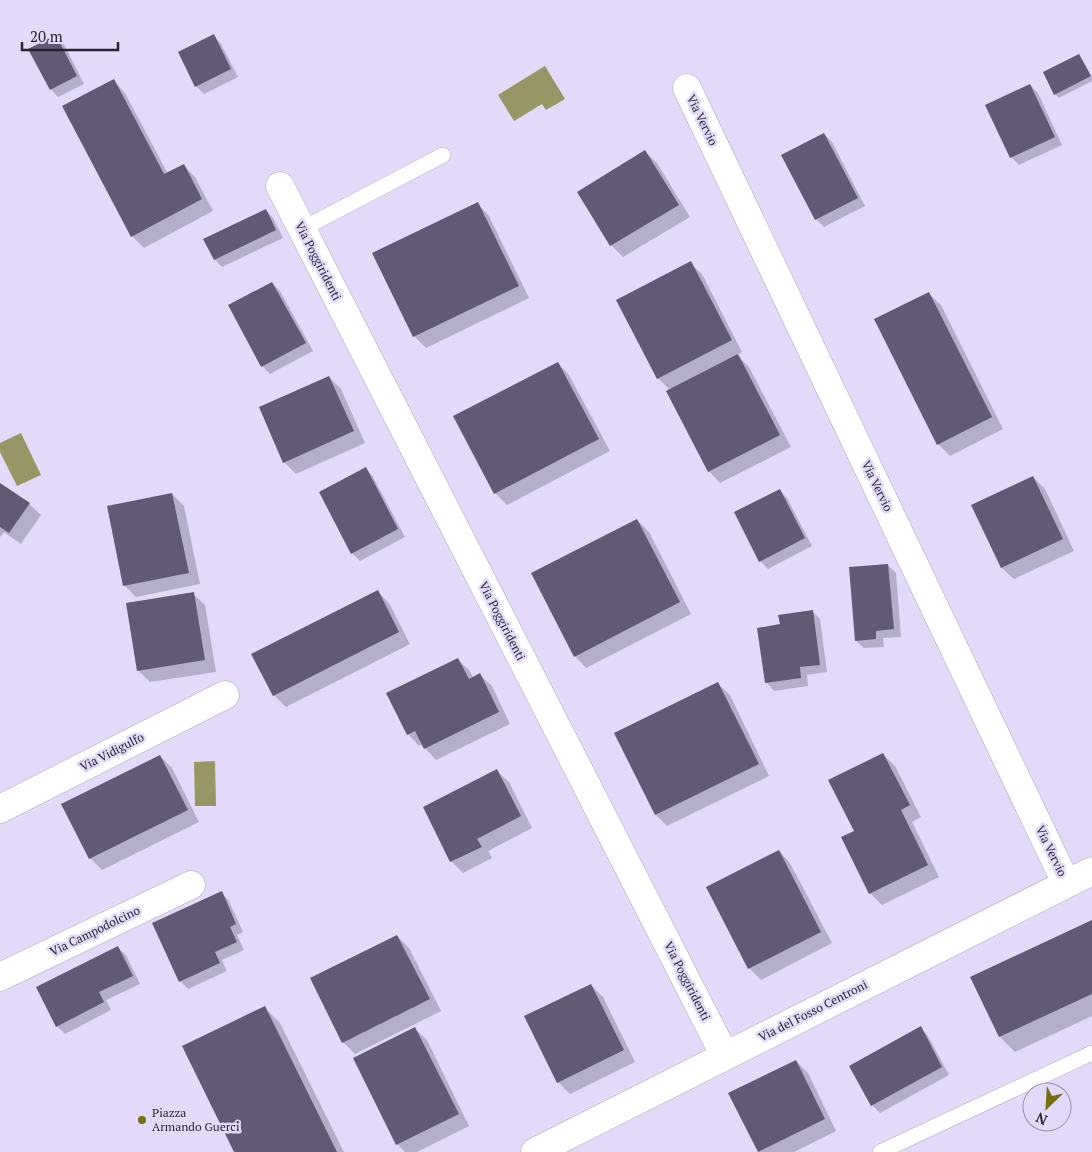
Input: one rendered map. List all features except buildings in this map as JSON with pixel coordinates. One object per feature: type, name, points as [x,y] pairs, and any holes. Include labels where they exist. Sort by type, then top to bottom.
[{"type":"street","name":"Via Vervio","points":[[687,88],[1066,883]]},
{"type":"street","name":"Via Poggiridenti","points":[[280,186],[725,1056]]},
{"type":"street","name":"Via Vidigulfo","points":[[0,808],[225,695]]},
{"type":"street","name":"Via del Fosso Centroni","points":[[534,1152],[1092,871]]},
{"type":"street","name":"Via Campodolcino","points":[[0,977],[191,884]]},
{"type":"lane","points":[[302,229],[443,154]]},
{"type":"lane","points":[[880,1152],[1092,1053]]},
{"type":"shaded area","points":[[545,66],[565,99],[546,110],[542,104],[514,121],[498,95]]},
{"type":"shaded area","points":[[21,433],[41,475],[17,486],[0,452],[0,443]]},
{"type":"shaded area","points":[[215,761],[216,806],[195,806],[194,762]]},
{"type":"place","name":"Piazza Armando Guerci","points":[[142,1120]]}]
